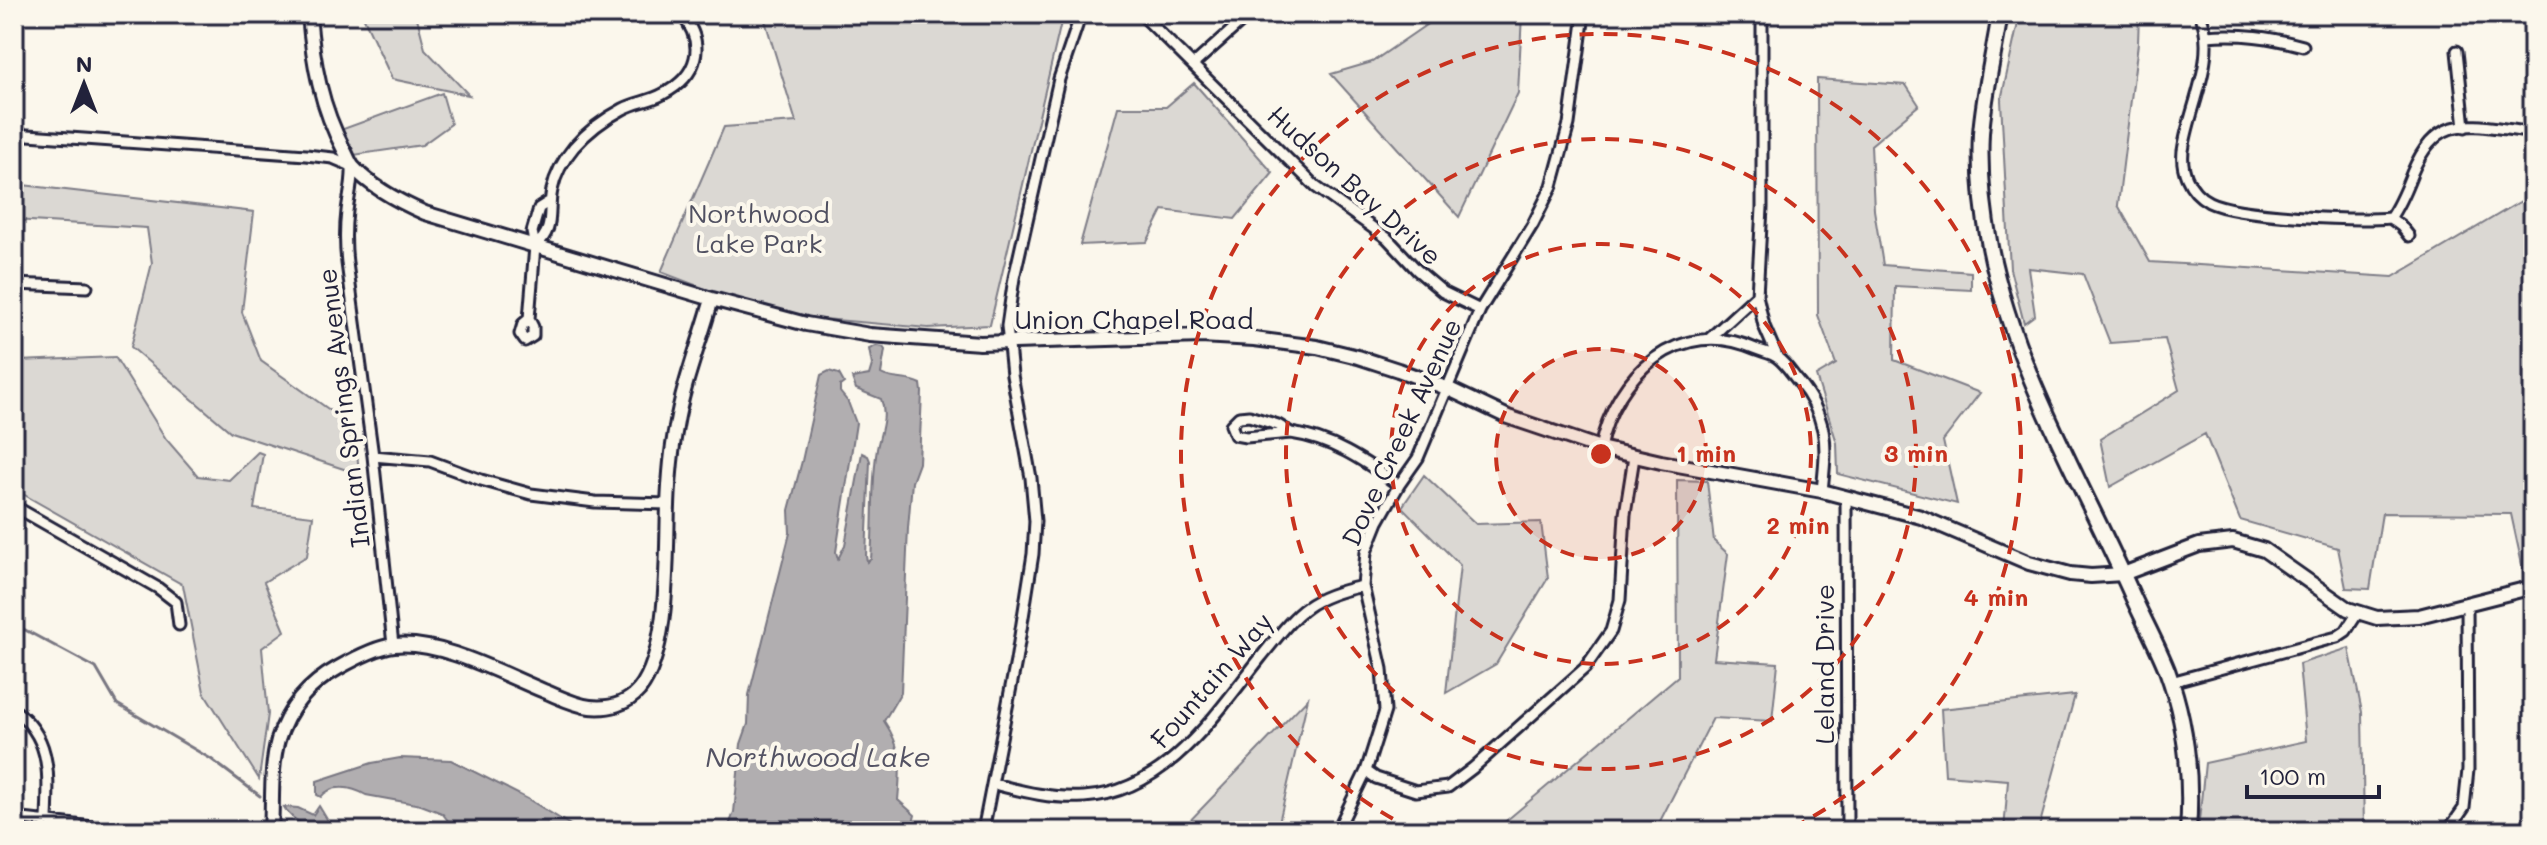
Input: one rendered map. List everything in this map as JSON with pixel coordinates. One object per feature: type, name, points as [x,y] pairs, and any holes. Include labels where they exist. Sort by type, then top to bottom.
[{"type":"main road","points":[[2000,14],[1981,132],[1981,185],[1990,248],[2021,350],[2171,682],[2186,749],[2190,802],[2188,831]]},
{"type":"street","name":"Union Chapel Road","points":[[309,14],[312,60],[317,81],[330,122],[352,166],[395,199],[425,213],[712,299],[806,324],[870,335],[980,343],[1201,336],[1276,341],[1358,357],[1449,389],[1508,417],[1600,448],[1822,491],[1921,517],[2029,563],[2070,574],[2123,574]]},
{"type":"street","points":[[494,14],[503,14]]},
{"type":"street","points":[[529,319],[535,246],[532,232],[539,208],[550,201],[555,179],[565,159],[586,134],[622,109],[662,95],[687,76],[696,46],[691,26],[681,14]]},
{"type":"street","points":[[983,831],[1027,598],[1035,521],[1007,326],[1021,247],[1059,79],[1081,14]]},
{"type":"street","name":"Hudson Bay Drive","points":[[1141,14],[1316,187],[1387,238],[1443,292],[1480,310]]},
{"type":"street","points":[[1194,64],[1250,14]]},
{"type":"street","name":"Dove Creek Avenue","points":[[1337,831],[1366,771],[1382,722],[1385,700],[1376,638],[1363,586],[1366,552],[1378,522],[1418,458],[1480,310],[1533,224],[1552,186],[1569,124],[1584,14]]},
{"type":"street","points":[[1762,14],[1762,208],[1757,295],[1764,326],[1777,356],[1805,389],[1820,418],[1825,450],[1822,491]]},
{"type":"street","points":[[2200,14],[2206,36],[2204,65],[2182,158],[2187,179],[2200,196],[2219,206],[2240,210],[2369,220],[2390,218],[2409,236]]},
{"type":"street","points":[[2206,36],[2236,33],[2269,36],[2303,46]]},
{"type":"street","points":[[2457,51],[2465,127]]},
{"type":"street","points":[[2390,218],[2430,141],[2447,128],[2520,131]]},
{"type":"street","points":[[14,134],[306,155],[333,158],[352,166]]},
{"type":"street","name":"Indian Springs Avenue","points":[[352,166],[353,186],[347,208],[345,241],[373,456],[393,645]]},
{"type":"street","points":[[14,303],[15,284],[87,287]]},
{"type":"street","points":[[1709,339],[1757,295]]},
{"type":"street","points":[[271,831],[277,745],[288,715],[300,697],[324,676],[393,645],[452,654],[581,705],[601,707],[621,703],[645,682],[656,651],[666,576],[668,504],[675,429],[712,299]]},
{"type":"street","points":[[1600,448],[1613,406],[1638,371],[1676,348],[1709,339],[1740,342],[1777,356]]},
{"type":"street","points":[[1291,433],[1278,425],[1249,416],[1239,417],[1231,425],[1235,435],[1291,433],[1309,435],[1340,446],[1399,485]]},
{"type":"street","points":[[373,456],[430,461],[531,494],[595,502],[668,504]]},
{"type":"street","points":[[1366,771],[1376,778],[1416,791],[1448,787],[1585,668],[1611,631],[1620,600],[1625,514],[1634,457]]},
{"type":"street","name":"Leland Drive","points":[[1846,497],[1847,831]]},
{"type":"street","points":[[14,506],[158,588],[176,602],[179,625]]},
{"type":"street","points":[[2123,574],[2199,545],[2233,541],[2255,547],[2279,559],[2357,614],[2377,618],[2399,619],[2533,587]]},
{"type":"street","name":"Fountain Way","points":[[994,784],[1043,795],[1086,797],[1118,790],[1148,777],[1182,752],[1301,611],[1329,594],[1363,586]]},
{"type":"street","points":[[2448,831],[2464,808],[2468,770],[2467,604]]},
{"type":"street","points":[[2171,682],[2337,637],[2346,631],[2357,614]]},
{"type":"street","points":[[14,710],[33,728],[44,747],[48,778],[47,822]]},
{"type":"street","points":[[14,818],[83,826],[201,831]]},
{"type":"green space","points":[[362,14],[416,14],[425,49],[469,95],[392,79]]},
{"type":"green space","name":"Northwood Lake Park","points":[[763,14],[1063,14],[990,325],[928,328],[824,319],[785,319],[661,272],[724,127],[796,122]]},
{"type":"green space","points":[[1442,14],[1522,14],[1518,93],[1459,217],[1331,74],[1372,62]]},
{"type":"green space","points":[[2020,14],[2139,14],[2118,205],[2150,262],[2393,277],[2533,194],[2533,572],[2524,574],[2511,514],[2382,513],[2370,589],[2346,588],[2338,548],[2240,520],[2205,434],[2110,487],[2100,439],[2179,390],[2165,339],[2110,343],[2083,274],[2028,268],[2035,315],[2024,323],[2010,269],[2001,100]]},
{"type":"green space","points":[[1817,79],[1906,85],[1919,105],[1871,145],[1874,210],[1883,265],[1971,272],[1971,290],[1895,286],[1894,360],[1980,393],[1943,441],[1957,504],[1838,474],[1837,443],[1816,376],[1836,364],[1818,315]]},
{"type":"green space","points":[[1194,83],[1273,173],[1235,219],[1163,210],[1147,242],[1080,245],[1118,107],[1166,107]]},
{"type":"green space","points":[[442,93],[451,124],[422,145],[347,156],[335,132]]},
{"type":"green space","points":[[14,184],[254,212],[242,312],[261,361],[355,428],[359,474],[231,432],[131,347],[152,263],[147,228],[14,220]]},
{"type":"green space","points":[[115,357],[166,439],[198,476],[229,480],[258,452],[263,454],[254,509],[313,516],[307,556],[264,582],[285,631],[262,648],[268,714],[259,779],[204,692],[183,585],[14,489],[19,361]]},
{"type":"green space","points":[[1424,475],[1476,524],[1541,522],[1548,578],[1496,664],[1446,693],[1460,565],[1402,507]]},
{"type":"green space","points":[[1677,480],[1707,481],[1714,541],[1728,554],[1714,659],[1778,663],[1772,721],[1713,718],[1655,831],[1494,831],[1678,676]]},
{"type":"green space","points":[[2349,648],[2362,712],[2364,831],[2198,831],[2205,763],[2306,741],[2299,664]]},
{"type":"green space","points":[[2075,695],[2038,831],[2004,831],[2008,780],[1945,775],[1941,709]]},
{"type":"green space","points":[[1308,698],[1277,831],[1180,831]]},
{"type":"water","name":"Northwood Lake","points":[[876,346],[885,350],[881,374],[921,384],[922,392],[919,463],[912,482],[908,528],[901,692],[884,721],[898,750],[898,800],[915,815],[911,831],[727,831],[734,812],[741,744],[748,724],[749,695],[790,533],[789,510],[821,375],[829,371],[839,374],[844,383],[840,386],[840,392],[848,402],[856,423],[836,552],[838,559],[845,545],[862,453],[870,461],[867,562],[871,559],[875,463],[884,412],[881,399],[856,389],[852,378],[869,375],[872,365],[869,349]]},
{"type":"water","points":[[400,758],[451,760],[528,799],[580,831],[471,831],[449,822],[442,813],[421,805],[342,788],[331,790],[321,797],[317,795],[317,781],[372,763]]},
{"type":"water","points":[[319,806],[334,831],[306,825],[293,818],[284,807],[298,808],[313,815]]},
{"type":"waterway","points":[[14,624],[96,668],[117,704],[211,759],[260,796]]}]
